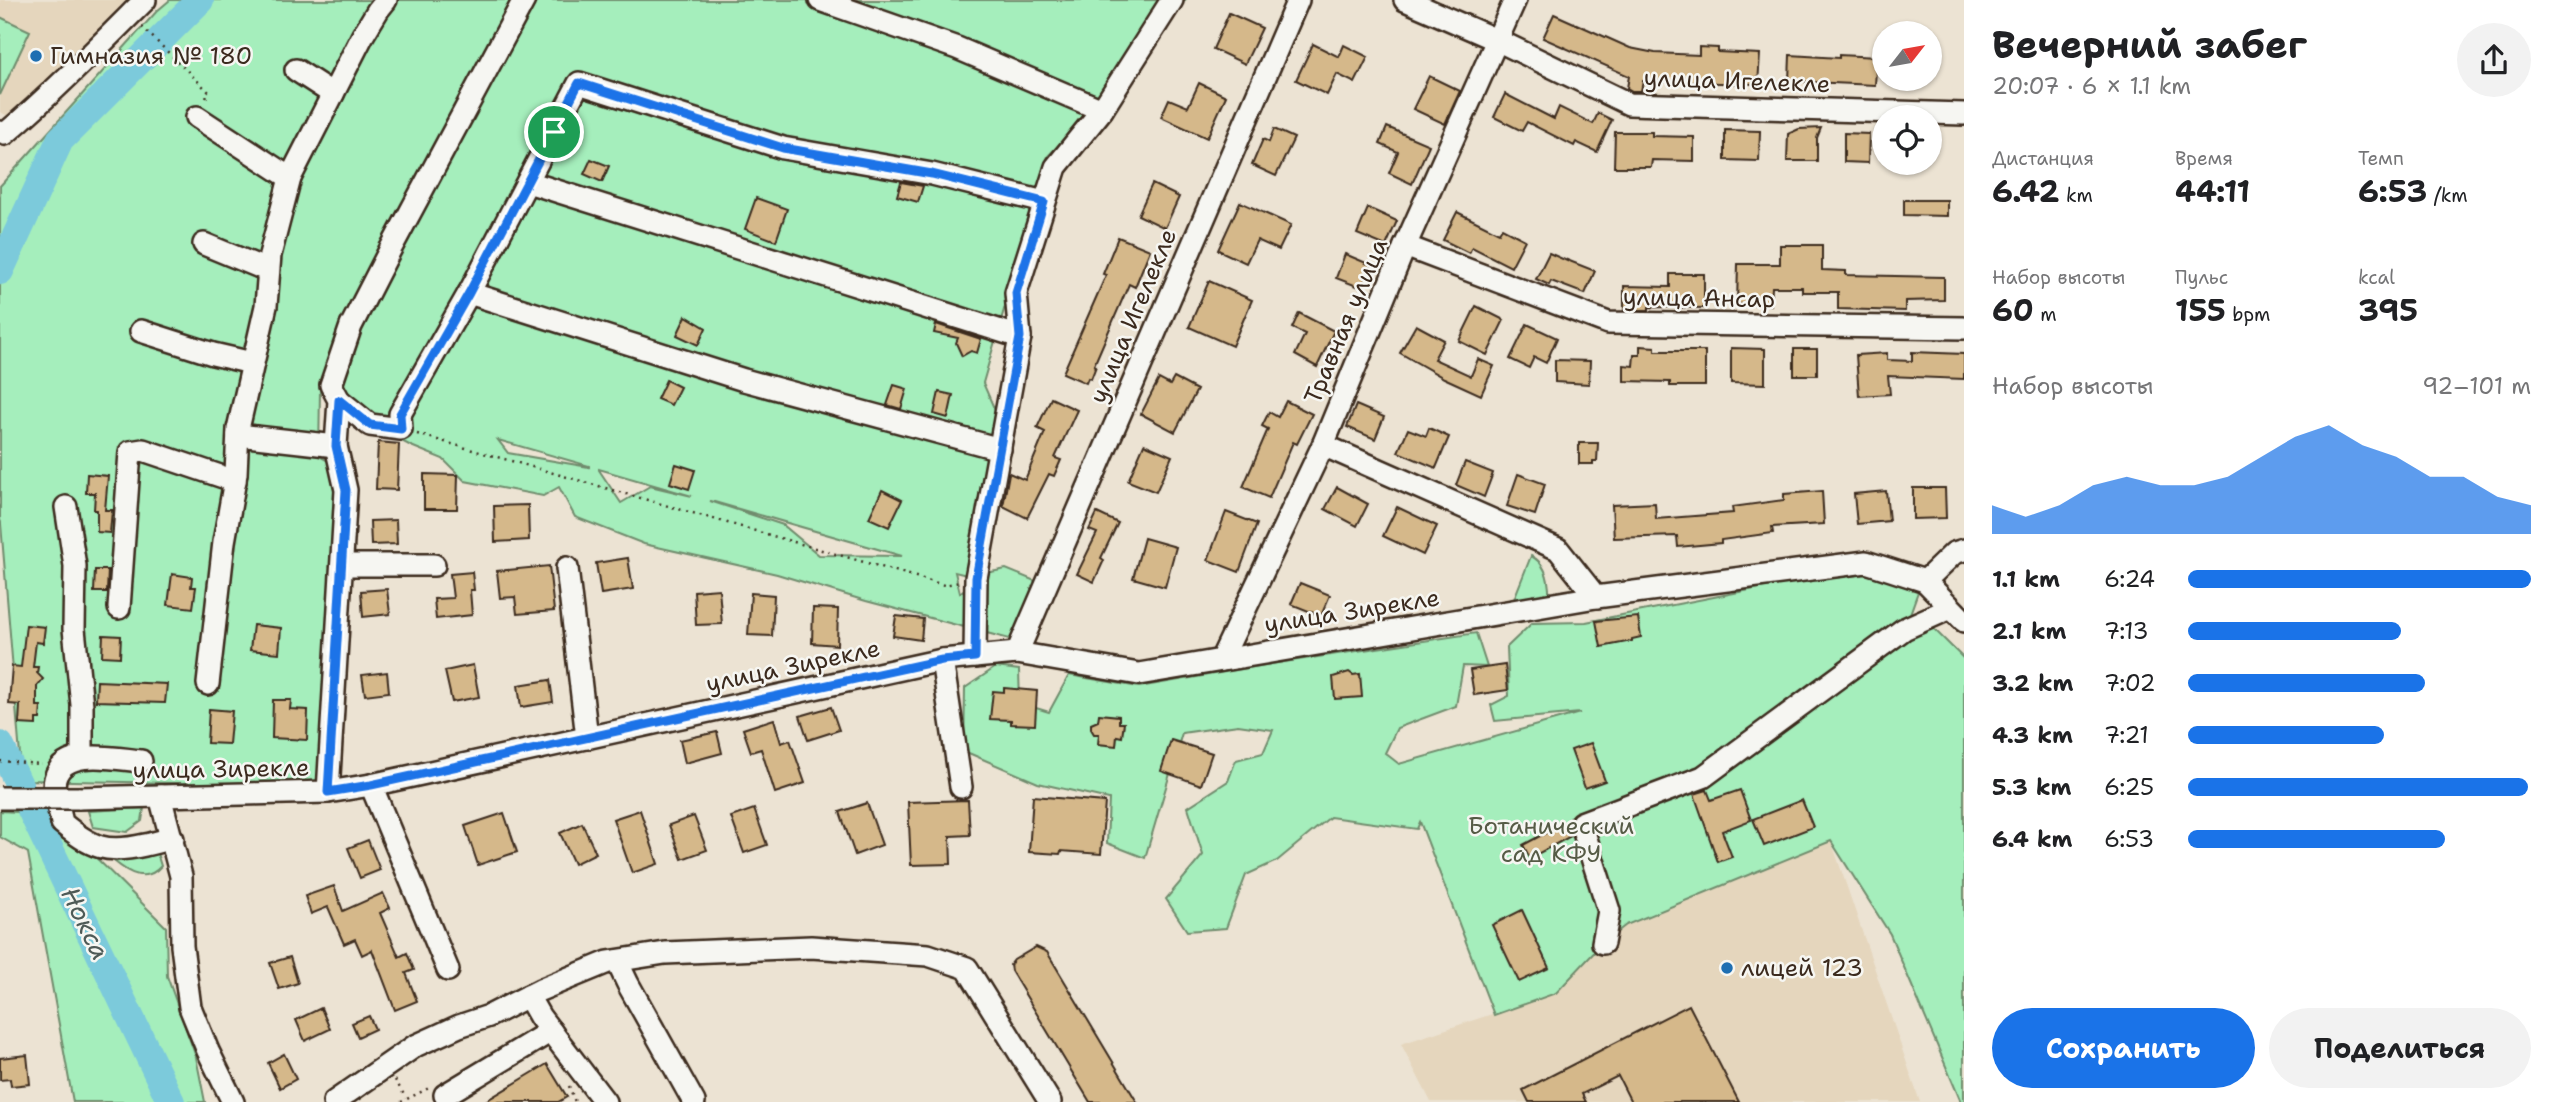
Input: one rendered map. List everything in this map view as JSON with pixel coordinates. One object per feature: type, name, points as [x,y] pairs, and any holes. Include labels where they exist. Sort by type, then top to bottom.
[{"type":"street","points":[[0,132],[5,134],[21,121],[145,0]]},
{"type":"street","points":[[524,0],[390,250],[352,326],[337,364],[331,385],[339,400],[370,425],[401,429],[400,414],[469,293],[579,83],[783,148],[932,174],[1044,202]]},
{"type":"street","points":[[820,0],[957,48],[1102,110]]},
{"type":"street","points":[[975,657],[976,578],[1020,337],[1016,293],[1056,167],[1102,110],[1172,0]]},
{"type":"street","name":"улица Игелекле","points":[[1017,653],[1298,0]]},
{"type":"street","name":"улица Игелекле","points":[[1405,0],[1499,41],[1629,104],[1964,114]]},
{"type":"street","name":"Травная улица","points":[[1221,660],[1323,445],[1405,246],[1516,0]]},
{"type":"street","points":[[208,684],[235,481],[238,435],[266,306],[267,270],[290,178],[377,3]]},
{"type":"street","points":[[296,70],[333,94]]},
{"type":"street","points":[[197,117],[290,178]]},
{"type":"street","points":[[528,182],[1020,337]]},
{"type":"street","points":[[204,244],[267,270]]},
{"type":"street","name":"улица Ансар","points":[[1405,246],[1608,323],[1964,328]]},
{"type":"street","points":[[469,293],[744,380],[1000,449]]},
{"type":"street","points":[[141,331],[252,363]]},
{"type":"street","points":[[328,792],[346,490],[336,446],[339,400]]},
{"type":"street","points":[[238,435],[336,446]]},
{"type":"street","points":[[1323,445],[1558,549],[1596,597]]},
{"type":"street","points":[[119,608],[130,452],[143,450],[235,481]]},
{"type":"street","points":[[66,507],[75,566],[74,629],[82,705],[82,756]]},
{"type":"street","points":[[1603,943],[1609,911],[1581,823],[1703,777],[1904,629],[1957,614],[1926,581],[1954,553],[1964,551]]},
{"type":"street","name":"улица Зирекле","points":[[0,798],[78,799],[328,792],[371,785],[942,660],[1017,653],[1139,674],[1596,597],[1866,562],[1926,581]]},
{"type":"street","points":[[342,565],[434,565]]},
{"type":"street","points":[[567,568],[587,738]]},
{"type":"street","points":[[942,660],[961,787]]},
{"type":"street","points":[[141,761],[82,756],[61,766],[54,780],[62,823],[85,842],[114,850],[173,839]]},
{"type":"street","points":[[371,785],[448,970]]},
{"type":"street","points":[[160,796],[181,876],[182,946],[190,1007],[233,1102]]},
{"type":"street","points":[[334,1102],[415,1046],[608,962],[665,953],[811,947],[928,955],[967,968],[1049,1102]]},
{"type":"street","points":[[617,961],[694,1102]]},
{"type":"street","points":[[534,993],[551,1031],[604,1102]]},
{"type":"street","points":[[440,1093],[551,1031]]},
{"type":"path","points":[[139,24],[209,92],[197,117]]},
{"type":"path","points":[[401,429],[944,585],[976,578]]},
{"type":"path","points":[[0,761],[61,766]]},
{"type":"path","points":[[393,1077],[409,1099]]},
{"type":"path","points":[[401,1102],[426,1088],[440,1093]]},
{"type":"shaded area","name":"Гимназия № 180","points":[[0,0],[127,0],[13,118],[0,112]]},
{"type":"shaded area","name":"лицей 123","points":[[1831,840],[1920,1102],[1431,1102],[1401,1044],[1556,993],[1603,943],[1626,925]]},
{"type":"green space","points":[[170,0],[1185,0],[1100,102],[1048,156],[983,383],[1001,424],[971,576],[955,572],[960,593],[981,574],[1006,569],[1040,583],[1017,641],[777,574],[644,544],[575,517],[559,487],[543,496],[465,481],[443,459],[383,431],[388,420],[331,403],[331,392],[320,389],[319,456],[332,463],[337,473],[320,786],[22,780],[1,524],[0,526],[0,186],[157,11]],"holes":[[[498,440],[589,466],[589,467],[508,453]],[[599,469],[692,496],[650,486],[621,503]],[[710,501],[902,556],[819,555],[783,525]]]},
{"type":"green space","points":[[0,17],[30,31],[0,95]]},
{"type":"green space","points":[[1531,556],[1544,570],[1549,603],[1512,604]]},
{"type":"green space","name":"Ботанический сад КФУ","points":[[1862,568],[1920,586],[1910,614],[1924,619],[1964,659],[1964,1102],[1961,1102],[1890,934],[1831,841],[1626,925],[1603,943],[1556,993],[1494,1015],[1420,822],[1417,829],[1330,817],[1277,861],[1246,875],[1226,928],[1187,931],[1166,899],[1203,855],[1188,807],[1228,781],[1236,760],[1263,753],[1273,730],[1238,725],[1182,733],[1145,858],[1107,843],[1109,799],[1038,783],[964,751],[965,688],[996,667],[1019,670],[1020,703],[1049,712],[1069,675],[1139,687],[1476,633],[1487,667],[1463,666],[1456,706],[1397,728],[1385,753],[1399,764],[1580,713],[1495,721],[1491,705],[1509,696],[1507,647],[1532,623],[1586,622]]},
{"type":"green space","points":[[144,808],[142,821],[127,832],[93,827],[88,811]]},
{"type":"green space","points":[[0,811],[52,814],[166,927],[167,976],[196,1057],[205,1102],[73,1102],[28,853],[0,837]]},
{"type":"green space","points":[[155,847],[161,866],[147,875],[132,873],[106,854]]},
{"type":"building","points":[[1229,13],[1262,28],[1245,64],[1213,49]]},
{"type":"building","points":[[1554,14],[1630,48],[1655,53],[1699,55],[1699,47],[1718,48],[1718,52],[1760,54],[1758,84],[1643,81],[1641,91],[1632,91],[1627,88],[1629,76],[1543,38]]},
{"type":"building","points":[[1313,44],[1339,57],[1344,45],[1368,57],[1355,83],[1337,74],[1327,95],[1296,80]]},
{"type":"building","points":[[1790,55],[1872,57],[1872,85],[1789,81]]},
{"type":"building","points":[[1429,76],[1460,91],[1445,124],[1413,109]]},
{"type":"building","points":[[1199,83],[1226,96],[1207,138],[1161,117],[1169,99],[1188,107]]},
{"type":"building","points":[[1505,94],[1554,119],[1559,107],[1593,124],[1598,113],[1612,120],[1597,152],[1576,142],[1574,146],[1527,122],[1522,131],[1494,117]]},
{"type":"building","points":[[1387,127],[1429,145],[1412,184],[1389,173],[1398,152],[1380,144]]},
{"type":"building","points":[[1821,128],[1817,138],[1817,161],[1787,161],[1788,134],[1799,129]]},
{"type":"building","points":[[1274,129],[1294,138],[1276,176],[1252,165],[1263,139],[1269,142]]},
{"type":"building","points":[[1725,130],[1760,131],[1759,161],[1725,160]]},
{"type":"building","points":[[1615,132],[1652,132],[1652,136],[1694,137],[1694,161],[1652,160],[1651,167],[1614,167]]},
{"type":"building","points":[[1844,133],[1869,134],[1868,163],[1844,162]]},
{"type":"building","points":[[591,159],[609,166],[602,182],[584,174]]},
{"type":"building","points":[[901,182],[923,186],[918,202],[897,196]]},
{"type":"building","points":[[1152,184],[1179,197],[1165,228],[1138,215]]},
{"type":"building","points":[[756,198],[787,209],[776,241],[745,229]]},
{"type":"building","points":[[1904,200],[1947,200],[1947,216],[1904,215]]},
{"type":"building","points":[[1240,202],[1291,225],[1279,250],[1257,240],[1246,263],[1218,250]]},
{"type":"building","points":[[1368,208],[1397,221],[1386,246],[1357,234]]},
{"type":"building","points":[[1457,212],[1499,233],[1502,228],[1525,240],[1511,267],[1472,247],[1469,253],[1443,240]]},
{"type":"building","points":[[1118,237],[1150,250],[1135,287],[1129,284],[1094,365],[1096,366],[1091,379],[1088,378],[1086,383],[1063,373],[1106,275],[1103,274]]},
{"type":"building","points":[[1780,245],[1822,245],[1822,270],[1846,271],[1846,275],[1944,277],[1944,300],[1905,301],[1905,311],[1838,309],[1838,292],[1802,292],[1802,287],[1772,287],[1771,305],[1737,304],[1738,264],[1780,264]]},
{"type":"building","points":[[1549,253],[1595,271],[1585,294],[1551,281],[1549,285],[1536,279]]},
{"type":"building","points":[[1345,254],[1371,265],[1362,288],[1336,278]]},
{"type":"building","points":[[1670,274],[1704,274],[1704,308],[1649,307],[1649,310],[1624,310],[1624,286],[1670,287]]},
{"type":"building","points":[[1209,281],[1252,300],[1232,346],[1189,327]]},
{"type":"building","points":[[1476,306],[1504,320],[1487,355],[1459,341]]},
{"type":"building","points":[[1299,313],[1334,331],[1317,367],[1295,355],[1305,334],[1292,328]]},
{"type":"building","points":[[686,316],[706,328],[698,345],[677,335]]},
{"type":"building","points":[[936,324],[981,339],[977,353],[971,351],[962,356],[956,343],[958,338],[934,333]]},
{"type":"building","points":[[1527,324],[1557,338],[1546,363],[1534,357],[1529,368],[1510,359]]},
{"type":"building","points":[[1416,325],[1444,340],[1434,359],[1471,376],[1478,359],[1494,366],[1481,395],[1400,353]]},
{"type":"building","points":[[1640,346],[1655,347],[1655,351],[1705,351],[1705,386],[1670,386],[1670,382],[1624,381],[1624,365],[1633,366],[1634,355],[1640,355]]},
{"type":"building","points":[[1731,348],[1765,349],[1765,384],[1731,383]]},
{"type":"building","points":[[1794,349],[1817,349],[1817,375],[1794,375]]},
{"type":"building","points":[[1912,352],[1964,354],[1964,379],[1888,376],[1890,394],[1859,396],[1856,355],[1887,353],[1887,360],[1912,361]]},
{"type":"building","points":[[1555,360],[1590,361],[1589,384],[1555,382]]},
{"type":"building","points":[[1174,378],[1197,390],[1175,432],[1141,414],[1159,379],[1170,385]]},
{"type":"building","points":[[666,380],[680,387],[671,405],[657,399]]},
{"type":"building","points":[[894,385],[907,389],[901,409],[887,405]]},
{"type":"building","points":[[939,392],[953,395],[948,418],[934,414]]},
{"type":"building","points":[[1051,398],[1077,410],[1055,458],[1061,460],[1054,476],[1049,474],[1027,518],[1003,506],[1009,473],[1025,480],[1045,432],[1037,428]]},
{"type":"building","points":[[1286,401],[1312,414],[1297,444],[1293,442],[1269,498],[1243,487],[1268,429],[1262,426],[1269,412],[1278,417]]},
{"type":"building","points":[[1356,405],[1384,417],[1375,439],[1347,427]]},
{"type":"building","points":[[1429,428],[1449,437],[1436,468],[1398,452],[1408,429],[1426,436]]},
{"type":"building","points":[[378,442],[399,444],[397,490],[376,489]]},
{"type":"building","points":[[1579,443],[1598,443],[1597,461],[1593,461],[1593,464],[1579,464]]},
{"type":"building","points":[[1144,444],[1172,456],[1156,492],[1128,481]]},
{"type":"building","points":[[1465,462],[1493,473],[1484,497],[1456,485]]},
{"type":"building","points":[[676,464],[695,470],[689,489],[670,483]]},
{"type":"building","points":[[87,474],[108,476],[105,510],[112,510],[110,533],[97,532],[95,493],[86,493]]},
{"type":"building","points":[[424,474],[458,475],[457,509],[424,509]]},
{"type":"building","points":[[1518,474],[1545,484],[1535,515],[1507,506]]},
{"type":"building","points":[[1337,487],[1368,504],[1357,526],[1325,509]]},
{"type":"building","points":[[1913,488],[1945,488],[1946,518],[1913,519]]},
{"type":"building","points":[[882,490],[902,500],[889,527],[869,518]]},
{"type":"building","points":[[1822,491],[1824,524],[1772,527],[1773,533],[1721,540],[1721,543],[1678,547],[1677,536],[1614,538],[1612,505],[1655,503],[1656,519],[1733,513],[1732,507],[1784,500],[1784,494]]},
{"type":"building","points":[[1886,491],[1889,521],[1857,524],[1854,494]]},
{"type":"building","points":[[528,505],[529,540],[495,542],[494,506]]},
{"type":"building","points":[[1397,507],[1437,526],[1423,555],[1383,536]]},
{"type":"building","points":[[1226,512],[1257,524],[1239,572],[1208,560]]},
{"type":"building","points":[[1097,513],[1118,523],[1101,558],[1104,560],[1094,582],[1077,574],[1097,533],[1089,530]]},
{"type":"building","points":[[396,520],[397,544],[371,545],[370,521]]},
{"type":"building","points":[[1144,538],[1176,547],[1165,587],[1133,578]]},
{"type":"building","points":[[628,558],[633,589],[601,594],[596,563]]},
{"type":"building","points":[[549,566],[554,611],[517,614],[515,597],[500,598],[497,571]]},
{"type":"building","points":[[95,570],[108,570],[107,592],[94,592]]},
{"type":"building","points":[[472,572],[472,615],[436,619],[434,599],[453,598],[450,574]]},
{"type":"building","points":[[172,574],[192,577],[191,587],[196,587],[193,608],[168,605]]},
{"type":"building","points":[[1300,583],[1330,595],[1321,616],[1291,604]]},
{"type":"building","points":[[387,589],[390,614],[363,617],[361,591]]},
{"type":"building","points":[[719,589],[722,624],[696,625],[694,591]]},
{"type":"building","points":[[751,593],[774,595],[772,636],[748,635]]},
{"type":"building","points":[[813,608],[838,609],[837,645],[812,643]]},
{"type":"building","points":[[896,616],[923,619],[921,640],[893,636]]},
{"type":"building","points":[[1638,617],[1641,637],[1601,647],[1596,621]]},
{"type":"building","points":[[26,625],[45,627],[43,643],[36,642],[33,667],[38,667],[37,673],[43,679],[37,686],[37,706],[41,706],[40,719],[36,719],[36,725],[19,724],[20,705],[9,704],[12,666],[21,667]]},
{"type":"building","points":[[253,625],[281,628],[279,653],[250,650]]},
{"type":"building","points":[[103,635],[121,636],[120,657],[102,656]]},
{"type":"building","points":[[473,665],[479,697],[452,702],[445,671]]},
{"type":"building","points":[[1505,665],[1508,690],[1474,695],[1470,670]]},
{"type":"building","points":[[387,672],[389,692],[365,695],[362,675]]},
{"type":"building","points":[[1349,672],[1353,675],[1360,674],[1362,697],[1335,699],[1333,677]]},
{"type":"building","points":[[550,680],[553,702],[521,707],[518,685]]},
{"type":"building","points":[[97,681],[167,684],[165,703],[96,701]]},
{"type":"building","points":[[1004,688],[1037,691],[1035,725],[1011,724],[1011,720],[990,719],[993,691],[1004,692]]},
{"type":"building","points":[[273,700],[291,700],[290,709],[308,710],[307,740],[272,738]]},
{"type":"building","points":[[831,707],[839,730],[808,740],[800,716]]},
{"type":"building","points":[[209,709],[232,711],[229,744],[207,743]]},
{"type":"building","points":[[1099,714],[1119,716],[1119,723],[1124,723],[1122,737],[1117,736],[1116,746],[1098,744],[1099,734],[1094,734],[1091,724],[1098,721]]},
{"type":"building","points":[[774,719],[781,743],[790,740],[805,783],[775,793],[761,749],[751,752],[743,729]]},
{"type":"building","points":[[717,732],[722,753],[685,763],[680,740]]},
{"type":"building","points":[[1171,740],[1212,753],[1201,785],[1161,771]]},
{"type":"building","points":[[1591,743],[1605,781],[1585,788],[1571,750]]},
{"type":"building","points":[[1707,790],[1711,800],[1740,790],[1751,820],[1722,831],[1732,857],[1718,862],[1694,794]]},
{"type":"building","points":[[1033,796],[1105,802],[1101,854],[1029,852]]},
{"type":"building","points":[[968,800],[970,835],[950,836],[951,864],[911,865],[908,802]]},
{"type":"building","points":[[1802,800],[1813,827],[1764,846],[1753,819]]},
{"type":"building","points":[[867,803],[882,845],[855,855],[840,812]]},
{"type":"building","points":[[754,809],[767,845],[744,853],[731,817]]},
{"type":"building","points":[[640,810],[658,864],[632,873],[613,819]]},
{"type":"building","points":[[504,813],[517,852],[478,865],[465,826]]},
{"type":"building","points":[[694,816],[707,850],[682,859],[669,825]]},
{"type":"building","points":[[1568,821],[1571,836],[1530,858],[1523,845]]},
{"type":"building","points":[[582,823],[596,853],[574,864],[560,833]]},
{"type":"building","points":[[368,840],[380,870],[360,878],[348,848]]},
{"type":"building","points":[[334,886],[343,911],[383,893],[390,908],[380,913],[399,957],[407,953],[414,970],[406,973],[417,1001],[395,1010],[372,950],[362,955],[355,939],[344,944],[328,907],[311,914],[305,896]]},
{"type":"building","points":[[1522,910],[1549,968],[1519,982],[1492,925]]},
{"type":"building","points":[[1036,947],[1047,952],[1137,1102],[1090,1102],[1011,971],[1010,965],[1014,960]]},
{"type":"building","points":[[290,957],[298,983],[279,989],[270,963]]},
{"type":"building","points":[[1689,1005],[1739,1102],[1631,1102],[1618,1076],[1582,1094],[1586,1102],[1529,1102],[1523,1090]]},
{"type":"building","points":[[321,1008],[330,1029],[305,1041],[296,1020]]},
{"type":"building","points":[[369,1016],[375,1029],[358,1037],[352,1023]]},
{"type":"building","points":[[284,1054],[296,1079],[280,1088],[268,1063]]},
{"type":"building","points":[[27,1055],[30,1084],[11,1086],[10,1079],[0,1080],[0,1058]]},
{"type":"building","points":[[547,1064],[567,1097],[558,1102],[484,1102]]},
{"type":"waterway","name":"Нокса","points":[[0,271],[60,140],[200,0]]},
{"type":"waterway","name":"Нокса","points":[[0,745],[171,1102]]},
{"type":"place","name":"Гимназия № 180","points":[[36,56]]},
{"type":"place","name":"лицей 123","points":[[1727,968]]},
{"type":"route","points":[[579,83],[783,148],[932,174],[1044,202],[1016,293],[1020,337],[976,578],[975,657],[942,660],[371,785],[328,792],[346,490],[336,446],[339,400],[370,425],[401,429],[400,414],[469,293],[554,132],[579,83]]}]
